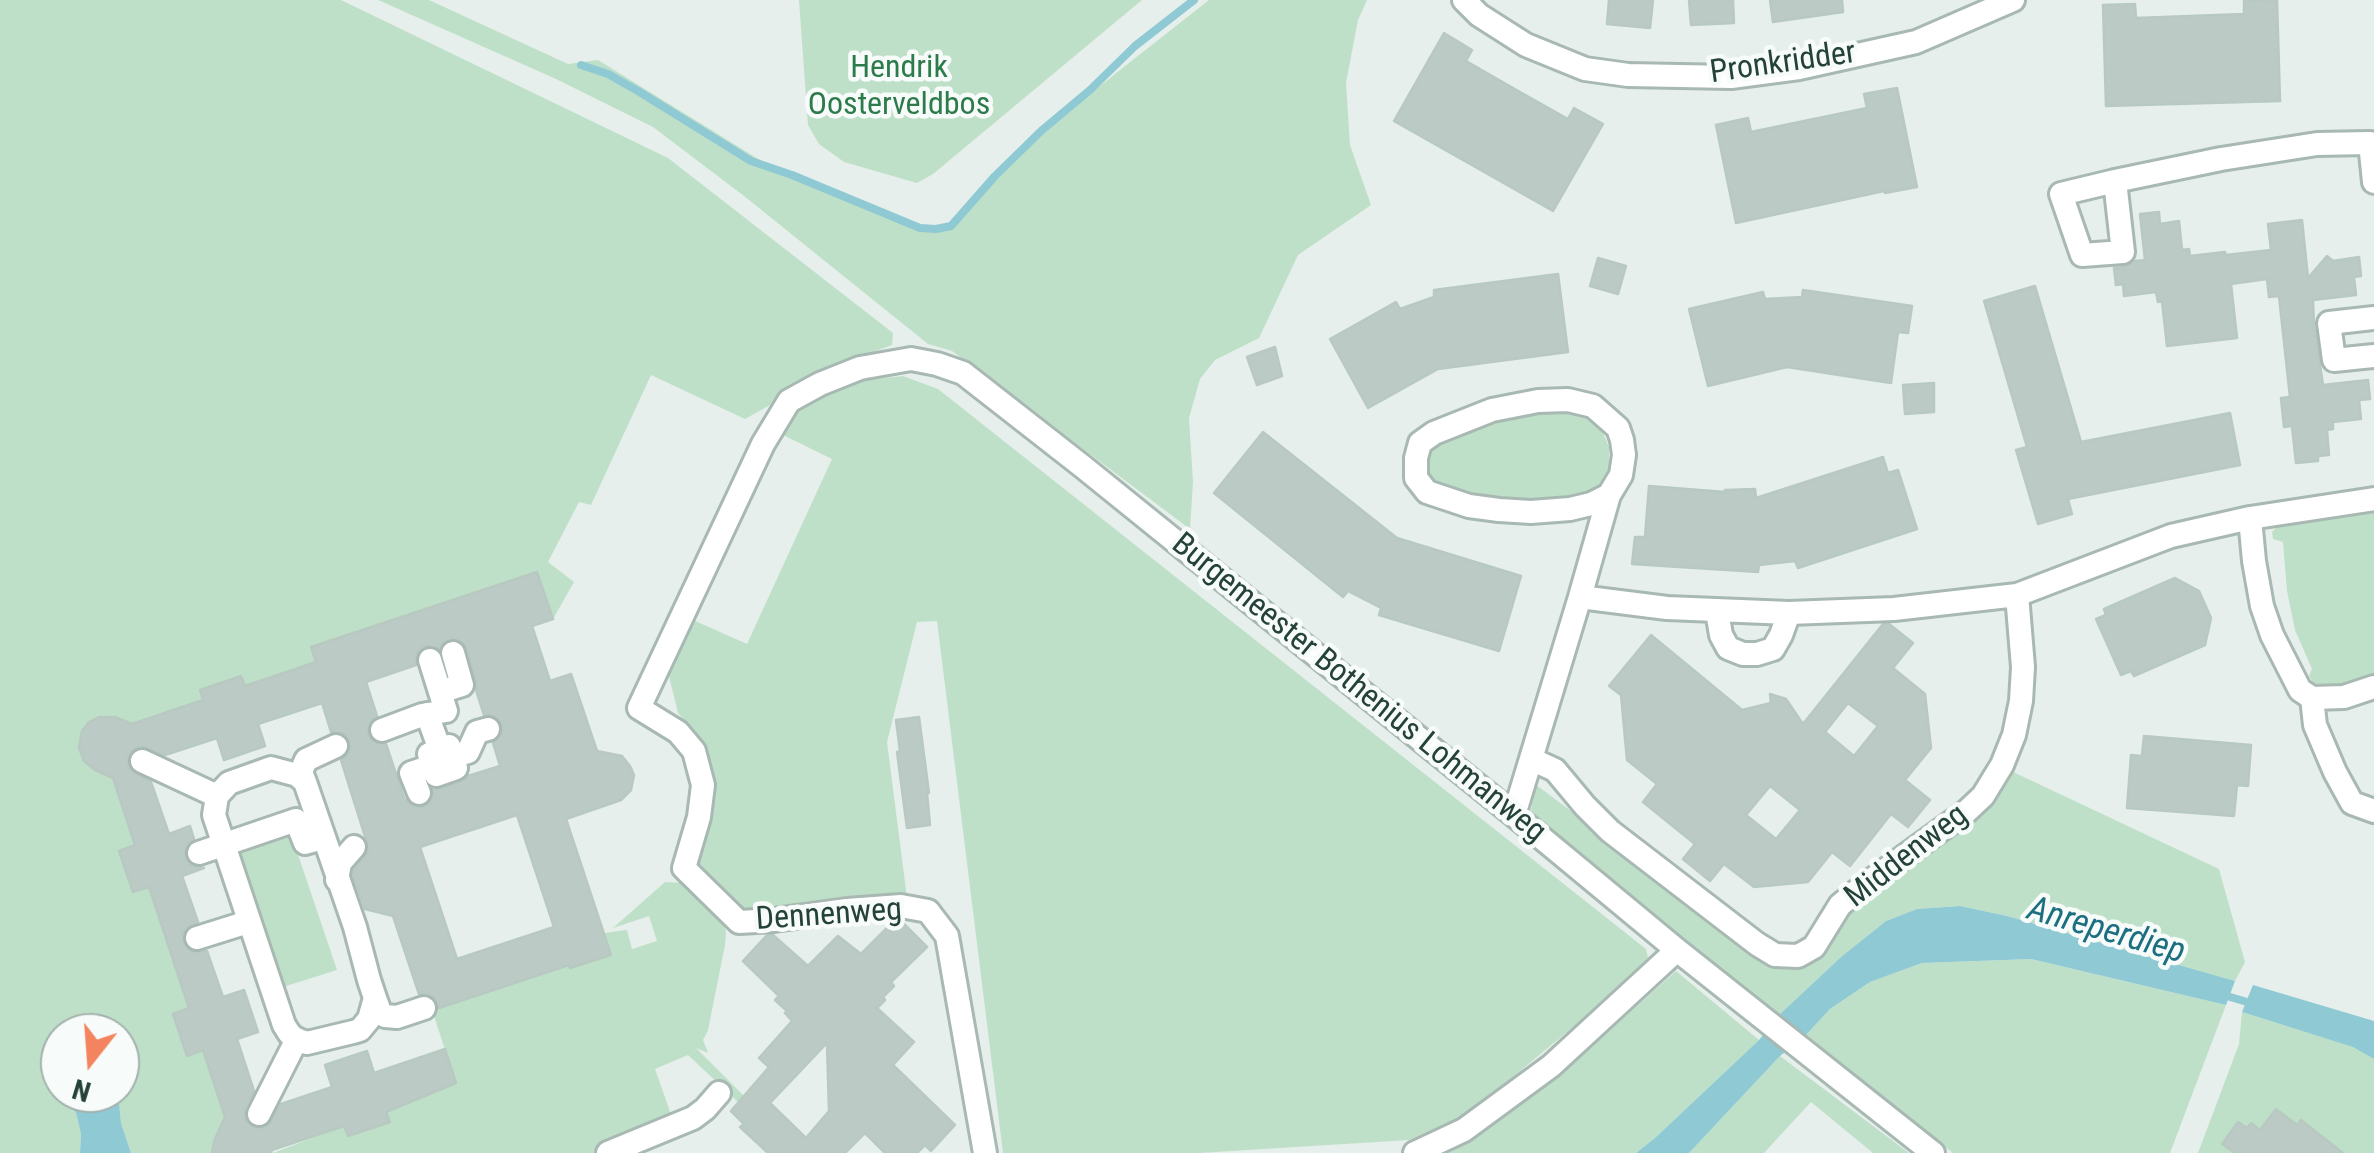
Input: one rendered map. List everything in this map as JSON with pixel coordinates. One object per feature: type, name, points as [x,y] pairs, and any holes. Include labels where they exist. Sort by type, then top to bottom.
[{"type":"street","name":"Pronkridder","points":[[1464,0],[1479,15],[1526,46],[1586,69],[1628,75],[1731,77],[1799,68],[1916,42],[2013,0]]},
{"type":"street","points":[[1496,24],[1500,0]]},
{"type":"street","points":[[2115,181],[2316,144],[2370,143],[2374,182]]},
{"type":"street","points":[[2374,318],[2329,323],[2334,360],[2374,356]]},
{"type":"street","name":"Burgemeester Bothenius Lohmanweg","points":[[763,444],[789,401],[860,368],[910,359],[962,373],[1933,1153]]},
{"type":"street","points":[[1514,814],[1609,494],[1621,475],[1622,440],[1618,428],[1593,406],[1568,400],[1492,410],[1460,421],[1420,443],[1416,478],[1427,492],[1469,506],[1531,512],[1570,509],[1609,494]]},
{"type":"street","name":"Dennenweg","points":[[763,444],[639,708],[678,732],[694,751],[703,785],[699,817],[684,868],[739,922],[902,906],[928,911],[948,936],[985,1153]]},
{"type":"street","points":[[1580,597],[1667,608],[1789,613],[1894,610],[2017,595],[2171,536],[2250,518],[2374,499]]},
{"type":"street","points":[[2250,518],[2262,606],[2300,690],[2312,698],[2344,697],[2374,687]]},
{"type":"street","name":"Middenweg","points":[[1531,759],[1555,770],[1610,831],[1757,944],[1775,955],[1798,956],[1814,946],[1840,905],[1968,811],[1983,796],[2002,765],[2022,701],[2017,595]]},
{"type":"street","points":[[1717,611],[1721,635],[1728,648],[1743,654],[1772,649],[1789,613]]},
{"type":"street","points":[[440,692],[462,685],[453,653]]},
{"type":"street","points":[[382,730],[446,711],[430,660]]},
{"type":"street","points":[[2312,698],[2314,725],[2334,772],[2352,803],[2374,811]]},
{"type":"street","points":[[427,714],[425,769],[468,752],[477,732],[488,729]]},
{"type":"street","points":[[336,746],[306,760],[300,772],[337,880],[358,920],[380,1012],[397,1017]]},
{"type":"street","points":[[142,760],[217,796]]},
{"type":"street","points":[[304,782],[297,775],[271,768],[258,770],[229,783],[217,796],[214,815],[284,1025],[297,1039],[319,1042],[424,1008]]},
{"type":"street","points":[[199,853],[296,820],[305,843],[323,838]]},
{"type":"street","points":[[337,880],[340,863],[354,847]]},
{"type":"street","points":[[198,938],[248,922]]},
{"type":"street","points":[[1415,1153],[1464,1130],[1537,1077],[1677,950]]},
{"type":"street","points":[[360,1030],[369,1019],[375,998]]},
{"type":"street","points":[[260,1114],[297,1039]]},
{"type":"street","points":[[608,1153],[693,1118],[719,1093]]},
{"type":"green space","points":[[0,0],[341,0],[668,158],[893,333],[892,345],[810,375],[785,388],[770,405],[745,419],[651,375],[591,505],[579,502],[548,562],[574,582],[553,619],[532,593],[111,746],[244,1153],[131,1153],[120,1113],[140,1113],[140,1013],[40,1013],[40,1113],[76,1113],[80,1153],[0,1153]]},
{"type":"green space","points":[[378,0],[429,0],[568,64],[598,60],[768,165],[801,174],[807,180],[931,232],[947,230],[1049,126],[1209,0],[1367,0],[1358,20],[1346,83],[1350,145],[1371,205],[1298,255],[1259,338],[1215,360],[1200,379],[1189,418],[1193,482],[1190,529],[952,351],[928,344],[653,127]]},
{"type":"green space","name":"Hendrik Oosterveldbos","points":[[799,0],[1142,0],[933,174],[917,183],[844,162],[819,144],[808,125]]},
{"type":"green space","points":[[903,376],[938,389],[1646,949],[1648,958],[1501,1087],[1456,1119],[1409,1140],[1199,1153],[1003,1153],[937,621],[917,622],[887,742],[907,898],[874,895],[750,913],[688,863],[714,787],[703,742],[678,713],[668,672],[693,620],[747,644],[832,459],[783,435],[800,407],[861,381]]},
{"type":"green space","points":[[1573,412],[1591,419],[1609,447],[1609,467],[1600,485],[1584,496],[1538,501],[1482,498],[1427,479],[1426,456],[1433,447],[1491,422],[1540,413]]},
{"type":"green space","points":[[2374,512],[2374,674],[2355,682],[2322,686],[2309,676],[2312,669],[2295,630],[2287,591],[2283,542],[2273,539],[2272,532],[2277,527]]},
{"type":"green space","points":[[2011,771],[2219,869],[2245,962],[2235,981],[2007,916],[1960,906],[1917,909],[1886,921],[1778,1016],[1531,812],[1535,784],[1774,964],[1989,806]]},
{"type":"green space","points":[[290,831],[337,970],[283,987],[231,855],[239,853],[238,848]]},
{"type":"green space","points":[[665,882],[683,883],[693,889],[719,915],[726,931],[703,1040],[708,1053],[696,1048],[744,1096],[738,1102],[688,1055],[655,1069],[673,1120],[593,1153],[273,1153],[456,1083],[432,1010],[611,955],[604,933],[627,930],[632,949],[657,941],[649,916],[613,928]]},
{"type":"green space","points":[[2031,959],[2226,1005],[2170,1153],[1953,1153],[1804,1037],[1830,1009],[1870,982],[1922,963]]},
{"type":"green space","points":[[1676,971],[1759,1040],[1655,1138],[1636,1153],[1446,1153],[1473,1139],[1559,1076]]},
{"type":"green space","points":[[2242,1012],[2354,1047],[2374,1059],[2374,1153],[2198,1153],[2239,1044]]},
{"type":"green space","points":[[1780,1056],[1909,1153],[1873,1153],[1811,1102],[1764,1153],[1689,1153]]},
{"type":"water","points":[[1960,906],[2235,981],[2226,1005],[2031,959],[1922,963],[1870,982],[1830,1009],[1689,1153],[1636,1153],[1759,1040],[1778,1016],[1841,957],[1886,921],[1917,909]]},
{"type":"water","points":[[2253,985],[2374,1021],[2374,1059],[2353,1047],[2242,1012]]},
{"type":"water","points":[[76,1113],[120,1113],[131,1153],[80,1153]]},
{"type":"building","points":[[1609,0],[1653,0],[1650,28],[1607,24]]},
{"type":"building","points":[[1689,0],[1733,0],[1734,23],[1691,25]]},
{"type":"building","points":[[1770,0],[1842,0],[1843,12],[1773,22]]},
{"type":"building","points":[[2277,0],[2280,101],[2106,106],[2103,5],[2135,4],[2136,18],[2244,14],[2244,1]]},
{"type":"building","points":[[1444,33],[1472,50],[1466,61],[1520,92],[1568,119],[1574,108],[1603,124],[1553,211],[1394,121]]},
{"type":"building","points":[[1897,88],[1917,187],[1736,223],[1716,125],[1748,118],[1751,132],[1867,108],[1864,94]]},
{"type":"building","points":[[2159,212],[2160,224],[2179,221],[2182,250],[2189,249],[2190,256],[2271,250],[2268,224],[2302,220],[2308,278],[2327,256],[2333,261],[2359,257],[2361,276],[2354,277],[2356,295],[2313,300],[2323,385],[2368,380],[2370,399],[2359,400],[2361,419],[2333,422],[2333,429],[2327,430],[2329,455],[2318,456],[2318,461],[2296,463],[2292,426],[2284,427],[2281,398],[2290,397],[2279,296],[2269,297],[2267,279],[2231,284],[2237,338],[2167,346],[2162,301],[2158,302],[2156,292],[2124,296],[2123,284],[2116,285],[2114,268],[2145,260],[2140,214]]},
{"type":"building","points":[[1598,258],[1626,266],[1618,294],[1590,286]]},
{"type":"building","points":[[1558,274],[1568,352],[1438,369],[1368,408],[1330,339],[1396,302],[1400,309],[1434,297],[1434,290]]},
{"type":"building","points":[[2035,286],[2081,442],[2230,413],[2240,465],[2068,499],[2072,514],[2038,524],[2016,450],[2027,447],[1984,301]]},
{"type":"building","points":[[1803,290],[1912,306],[1908,333],[1898,332],[1891,383],[1787,367],[1708,386],[1689,309],[1763,292],[1765,299],[1802,297]]},
{"type":"building","points":[[1275,347],[1282,376],[1257,385],[1247,357]]},
{"type":"building","points":[[1934,383],[1934,412],[1905,414],[1903,385]]},
{"type":"building","points":[[1263,432],[1397,538],[1521,576],[1499,651],[1379,615],[1381,608],[1348,591],[1343,597],[1214,493]]},
{"type":"building","points":[[1883,457],[1888,473],[1898,470],[1917,529],[1798,568],[1795,561],[1759,565],[1758,572],[1632,564],[1635,537],[1645,537],[1649,486],[1725,492],[1755,489],[1756,498]]},
{"type":"building","points":[[537,572],[553,619],[532,626],[550,681],[571,674],[597,751],[622,756],[634,775],[631,790],[621,800],[566,819],[611,955],[439,1008],[433,996],[419,994],[393,916],[365,909],[353,875],[369,849],[341,760],[349,754],[350,741],[344,733],[331,732],[322,703],[258,724],[265,746],[224,760],[217,738],[165,755],[142,746],[134,748],[127,761],[130,770],[151,782],[169,834],[190,826],[194,839],[187,844],[185,857],[190,865],[204,868],[182,876],[198,922],[185,929],[183,943],[193,952],[207,951],[223,997],[244,990],[258,1032],[237,1039],[254,1091],[245,1108],[247,1123],[259,1129],[266,1127],[281,1104],[332,1087],[325,1065],[367,1051],[374,1073],[445,1049],[456,1083],[386,1112],[390,1122],[348,1136],[344,1126],[271,1153],[212,1153],[225,1117],[203,1050],[187,1056],[173,1014],[189,1008],[149,887],[133,892],[119,851],[135,845],[113,778],[84,761],[79,748],[82,731],[99,717],[115,717],[132,724],[203,700],[200,690],[241,676],[245,686],[316,662],[311,647]],"holes":[[[450,638],[463,642],[467,649],[484,715],[493,715],[502,724],[502,734],[493,743],[500,766],[433,790],[430,803],[416,808],[404,798],[386,744],[368,736],[371,720],[377,716],[366,682],[416,665],[420,649],[439,648]],[[517,815],[554,927],[457,959],[420,847]]]},
{"type":"building","points":[[2175,578],[2199,591],[2211,618],[2205,645],[2134,676],[2131,671],[2121,675],[2096,619],[2106,615],[2104,609]]},
{"type":"building","points":[[1883,624],[1889,624],[1913,643],[1893,668],[1925,694],[1931,748],[1905,780],[1930,800],[1908,827],[1891,814],[1850,866],[1832,852],[1808,882],[1754,887],[1724,864],[1710,881],[1683,859],[1695,844],[1643,802],[1657,784],[1627,760],[1621,695],[1609,686],[1651,635],[1742,710],[1771,703],[1770,694],[1786,699],[1803,724]],"holes":[[[1848,703],[1878,726],[1854,756],[1825,732]],[[1770,786],[1800,810],[1776,839],[1746,815]]]},
{"type":"building","points":[[919,717],[930,825],[907,828],[896,720]]},
{"type":"building","points":[[2144,736],[2251,745],[2248,786],[2237,785],[2234,816],[2127,808],[2131,755],[2142,756]]},
{"type":"building","points":[[901,921],[927,947],[891,982],[894,986],[877,1008],[914,1042],[893,1065],[955,1125],[931,1151],[925,1145],[917,1153],[885,1153],[865,1133],[845,1153],[768,1153],[740,1127],[744,1124],[731,1111],[769,1067],[759,1058],[792,1021],[775,1000],[779,996],[743,961],[767,935],[773,935],[808,966],[838,936],[861,954],[893,922]],"holes":[[[827,1043],[829,1111],[806,1138],[770,1103]]]},
{"type":"building","points":[[2276,1109],[2297,1125],[2301,1120],[2343,1153],[2235,1153],[2222,1144],[2238,1122],[2247,1128],[2251,1123],[2260,1130]]},
{"type":"waterway","points":[[581,65],[608,74],[751,161],[920,228],[936,229],[951,226],[1041,131],[1135,46],[1194,0]]},
{"type":"waterway","name":"Anreperdiep","points":[[2220,994],[2254,1004]]}]
